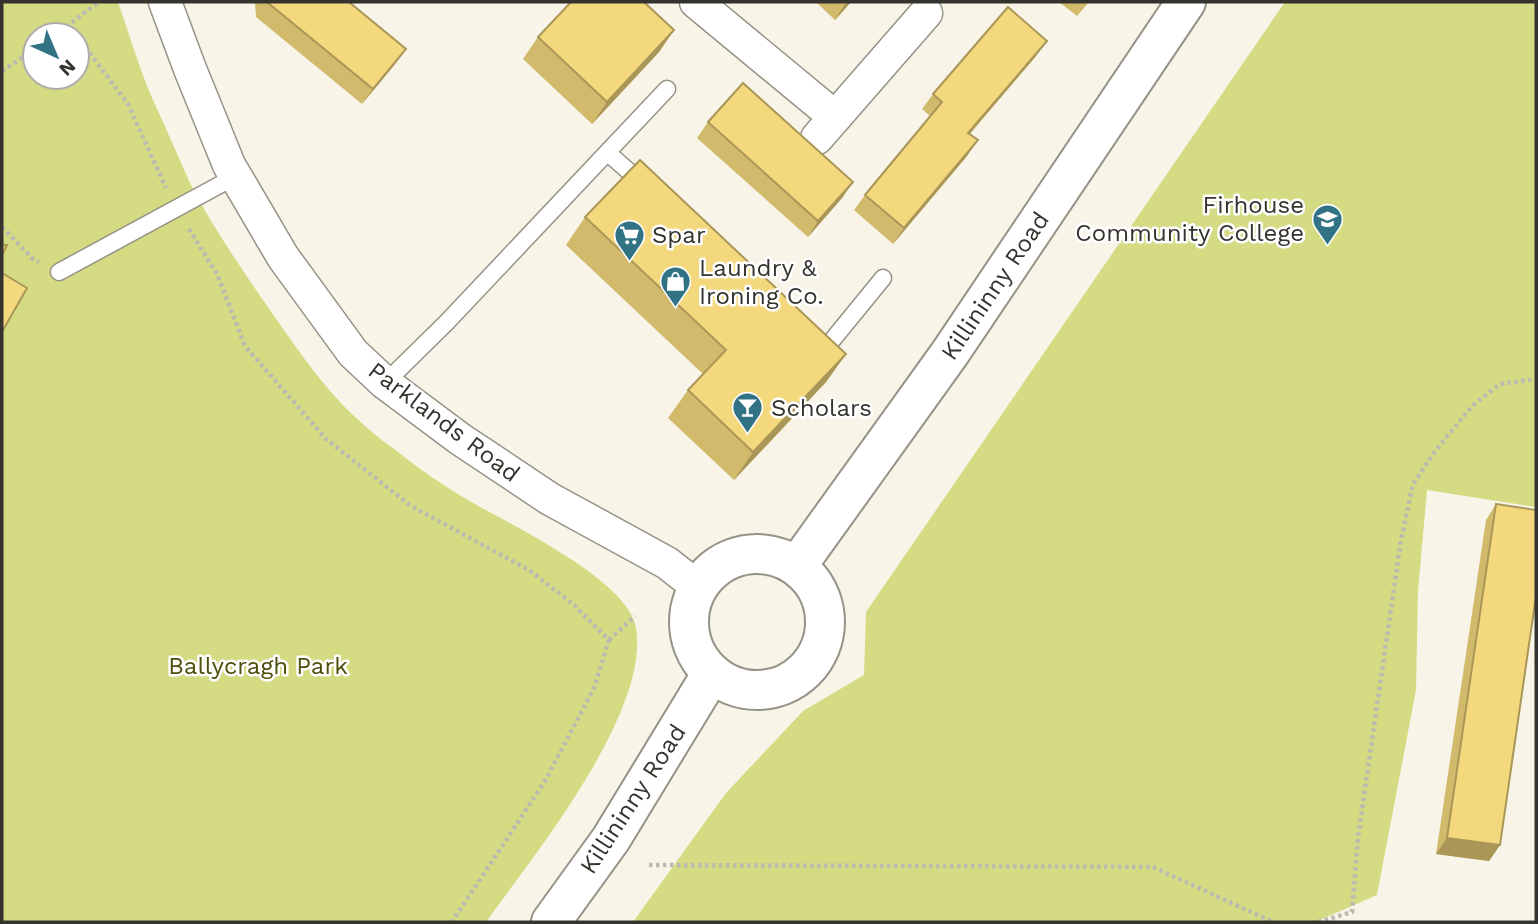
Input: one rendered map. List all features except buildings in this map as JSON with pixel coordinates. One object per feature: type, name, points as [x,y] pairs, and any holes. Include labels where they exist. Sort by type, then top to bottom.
[{"type":"main road","name":"Killininny Road","points":[[797,566],[950,353],[1186,2]]},
{"type":"main road","points":[[755,554],[777,557],[797,566],[813,581],[822,600],[826,621],[823,641],[814,660],[798,677],[777,688],[754,691],[731,685],[712,673],[697,655],[690,633],[690,610],[699,588],[713,570],[743,556],[755,554]]},
{"type":"main road","name":"Killininny Road","points":[[551,922],[611,839],[712,673]]},
{"type":"street","name":"Parklands Road","points":[[165,2],[229,165],[283,257],[353,353],[385,383],[460,439],[550,499],[667,563],[699,588]]},
{"type":"street","points":[[696,2],[826,127],[926,13]]},
{"type":"lane","points":[[385,383],[447,323],[667,89]]},
{"type":"lane","points":[[608,153],[656,195]]},
{"type":"lane","points":[[60,272],[236,176]]},
{"type":"lane","points":[[805,331],[825,349],[883,278]]},
{"type":"path","points":[[74,21],[99,2]]},
{"type":"path","points":[[91,55],[128,104],[176,209],[217,274],[245,346],[326,439],[411,506],[529,570],[575,605],[609,640]]},
{"type":"path","points":[[2,71],[21,58]]},
{"type":"path","points":[[2,227],[33,258],[60,272]]},
{"type":"path","points":[[1318,922],[1352,912],[1358,837],[1401,540],[1413,484],[1435,451],[1472,406],[1500,384],[1536,379]]},
{"type":"path","points":[[452,922],[545,781],[594,688],[609,640],[635,616]]},
{"type":"path","points":[[649,865],[1153,867],[1273,922]]},
{"type":"green space","name":"Ballycragh Park","points":[[2,2],[118,2],[147,86],[195,193],[242,269],[331,392],[353,415],[414,465],[466,499],[564,554],[612,591],[628,610],[636,628],[636,662],[625,700],[607,741],[558,822],[486,922],[2,922]]},
{"type":"green space","name":"Firhouse Community College","points":[[1285,2],[1536,2],[1536,507],[1427,490],[1418,591],[1416,690],[1377,895],[1315,922],[633,922],[726,793],[803,711],[864,675],[866,612]]},
{"type":"place","name":"Firhouse Community College","points":[[1327,246]]},
{"type":"place","name":"Spar","points":[[629,262]]},
{"type":"place","name":"Laundry & Ironing Co.","points":[[676,309]]},
{"type":"place","name":"Scholars","points":[[748,435]]}]
